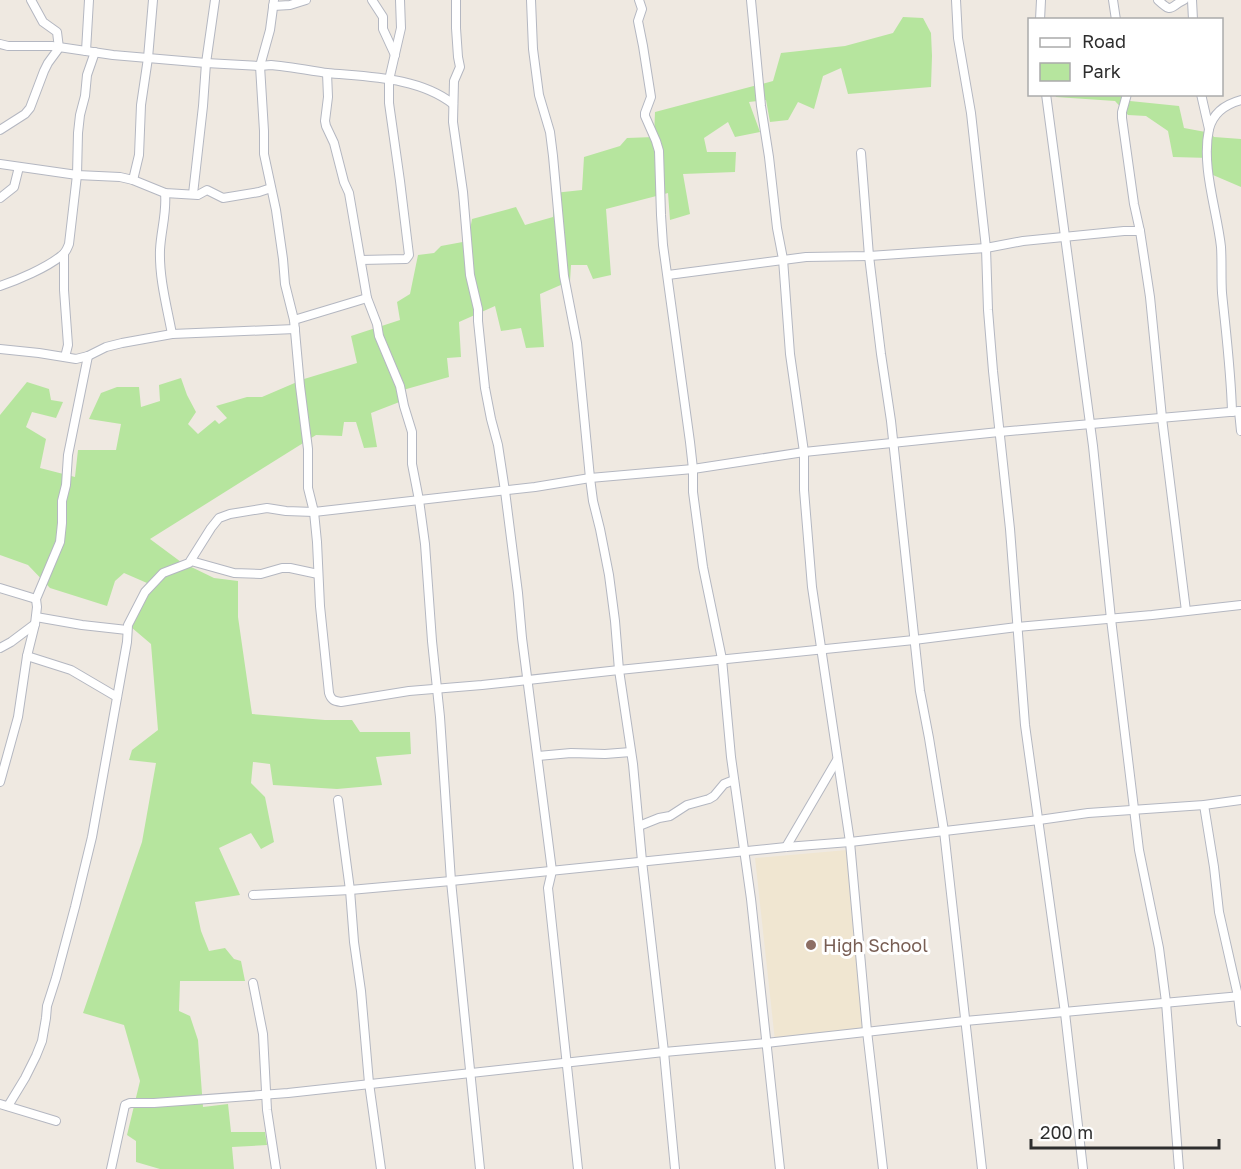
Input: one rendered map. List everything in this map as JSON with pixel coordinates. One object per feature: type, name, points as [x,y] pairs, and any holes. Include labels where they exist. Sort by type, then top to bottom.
[{"type":"street","points":[[0,130],[25,114],[30,108],[44,71],[59,48],[57,32],[43,22],[31,0]]},
{"type":"street","points":[[65,357],[68,345],[64,254],[69,244],[77,175],[78,133],[90,52],[89,0]]},
{"type":"street","points":[[133,180],[139,155],[141,105],[153,0]]},
{"type":"street","points":[[193,194],[206,63],[215,0]]},
{"type":"street","points":[[306,0],[290,5],[274,3],[270,30],[260,66],[264,154],[282,249],[285,284],[294,320],[308,449],[308,488],[314,512],[317,542],[321,623],[331,699],[335,702],[409,691],[1241,605]]},
{"type":"street","points":[[372,0],[383,17],[383,29],[395,55]]},
{"type":"street","points":[[361,260],[406,259],[409,255],[388,103],[389,80],[401,28],[400,0]]},
{"type":"street","points":[[456,0],[460,67],[454,81],[453,122],[463,192],[470,275],[477,300],[485,388],[498,445],[505,491],[552,871],[548,888],[578,1169]]},
{"type":"street","points":[[531,0],[533,50],[539,95],[550,132],[564,276],[576,343],[593,501],[605,551],[615,621],[675,1169]]},
{"type":"street","points":[[639,0],[642,9],[638,21],[651,97],[645,116],[658,151],[663,245],[693,469],[693,492],[703,567],[722,659],[734,780],[751,898],[780,1169]]},
{"type":"street","points":[[751,0],[761,106],[783,259],[790,354],[804,452],[804,490],[812,587],[849,842],[883,1169]]},
{"type":"street","points":[[956,0],[958,38],[971,113],[986,248],[988,310],[1008,509],[1026,734],[1065,1013],[1083,1169]]},
{"type":"street","points":[[1040,18],[1041,0]]},
{"type":"street","points":[[1113,0],[1116,18]]},
{"type":"street","points":[[1158,0],[1167,9],[1171,9],[1184,0]]},
{"type":"street","points":[[1192,0],[1192,18]]},
{"type":"street","points":[[0,44],[36,45],[206,63],[271,65],[389,80],[442,95],[453,104]]},
{"type":"street","points":[[327,73],[326,126],[334,142],[344,182],[350,193],[367,298],[377,324],[378,336],[400,386],[412,432],[412,464],[424,544],[442,739],[451,881],[480,1169]]},
{"type":"street","points":[[442,95],[454,89]]},
{"type":"street","points":[[1046,96],[1090,425],[1139,850],[1159,948],[1166,1002],[1179,1169]]},
{"type":"street","points":[[1126,96],[1122,118],[1155,342],[1186,611]]},
{"type":"street","points":[[1201,96],[1209,129],[1207,155],[1221,248],[1222,293],[1241,431]]},
{"type":"street","points":[[1209,129],[1218,112],[1233,102],[1241,100]]},
{"type":"street","points":[[861,153],[869,256],[889,410],[920,691],[930,738],[944,831],[982,1169]]},
{"type":"street","points":[[0,164],[133,180],[165,193],[198,195],[207,190],[223,198],[271,188]]},
{"type":"street","points":[[0,198],[14,187],[19,167]]},
{"type":"street","points":[[165,193],[166,209],[160,252],[161,273],[172,334]]},
{"type":"street","points":[[668,275],[783,259],[986,248],[1023,241],[1140,231]]},
{"type":"street","points":[[0,286],[64,254]]},
{"type":"street","points":[[294,320],[367,298]]},
{"type":"street","points":[[0,349],[76,359],[106,347],[172,334],[295,329]]},
{"type":"street","points":[[0,782],[18,717],[27,656],[36,620],[36,599],[60,542],[68,455],[88,356]]},
{"type":"street","points":[[56,1121],[4,1105],[25,1078],[42,1041],[47,1006],[75,908],[92,837],[129,622],[145,592],[163,573],[189,564],[215,521],[223,516],[267,508],[314,512],[505,491],[590,478],[693,469],[804,452],[1237,411]]},
{"type":"street","points":[[191,561],[234,573],[261,574],[290,568],[318,574]]},
{"type":"street","points":[[0,588],[36,599]]},
{"type":"street","points":[[0,648],[11,642],[36,620],[127,630]]},
{"type":"street","points":[[27,656],[71,670],[117,697]]},
{"type":"street","points":[[538,756],[631,752]]},
{"type":"street","points":[[786,847],[838,760]]},
{"type":"street","points":[[639,826],[670,816],[687,805],[709,799],[724,784],[734,780]]},
{"type":"street","points":[[338,800],[350,890],[369,1083],[381,1169]]},
{"type":"street","points":[[253,895],[350,890],[451,881],[849,842],[1088,813],[1241,800]]},
{"type":"street","points":[[1203,804],[1219,912],[1240,996],[1241,1022]]},
{"type":"street","points":[[253,983],[263,1034],[266,1095],[276,1169]]},
{"type":"street","points":[[111,1169],[127,1103],[266,1095],[965,1021],[1240,996]]},
{"type":"shaded area","name":"High School","points":[[847,850],[866,1031],[775,1041],[755,858]]},
{"type":"green space","points":[[903,17],[923,18],[931,33],[931,87],[848,94],[841,68],[823,76],[814,109],[798,102],[788,120],[770,122],[766,100],[749,102],[760,132],[735,137],[728,122],[704,138],[707,152],[736,152],[735,172],[683,174],[690,214],[670,220],[668,193],[606,209],[611,275],[593,279],[587,265],[571,265],[570,281],[540,294],[544,347],[526,348],[521,328],[501,331],[495,306],[459,322],[461,357],[447,358],[449,377],[403,390],[402,401],[371,413],[377,447],[364,448],[356,422],[344,422],[342,436],[316,435],[150,539],[181,562],[214,578],[238,581],[238,617],[252,714],[352,720],[360,732],[410,732],[411,754],[376,757],[382,785],[337,789],[273,785],[270,764],[253,762],[251,783],[265,797],[274,842],[261,849],[251,833],[219,848],[240,895],[195,902],[201,931],[209,951],[225,948],[234,959],[241,961],[245,981],[180,981],[179,1011],[190,1016],[198,1040],[203,1107],[228,1104],[231,1132],[265,1132],[267,1145],[232,1147],[234,1169],[160,1169],[136,1162],[136,1141],[127,1135],[140,1081],[124,1025],[83,1013],[142,842],[156,763],[129,760],[132,750],[158,730],[151,644],[131,627],[147,583],[124,573],[115,581],[107,606],[50,588],[28,565],[0,555],[0,415],[27,382],[49,389],[51,400],[63,402],[56,418],[32,412],[26,427],[46,439],[40,468],[75,477],[78,450],[116,450],[121,424],[89,419],[101,393],[117,387],[139,387],[141,407],[160,401],[159,385],[181,378],[196,412],[188,424],[198,434],[215,420],[219,424],[227,418],[216,406],[247,397],[262,397],[304,379],[357,363],[351,336],[400,320],[397,302],[410,294],[418,255],[434,253],[441,246],[468,241],[472,219],[516,207],[525,225],[553,217],[554,193],[582,190],[584,157],[620,146],[627,138],[654,137],[655,112],[773,81],[781,53],[845,46],[893,33]]},
{"type":"green space","points":[[1128,96],[1130,101],[1179,106],[1184,128],[1211,133],[1214,137],[1241,139],[1241,187],[1213,175],[1210,158],[1173,157],[1168,131],[1146,116],[1128,115],[1115,101],[1056,97]]},
{"type":"place","name":"High School","points":[[811,945]]}]
